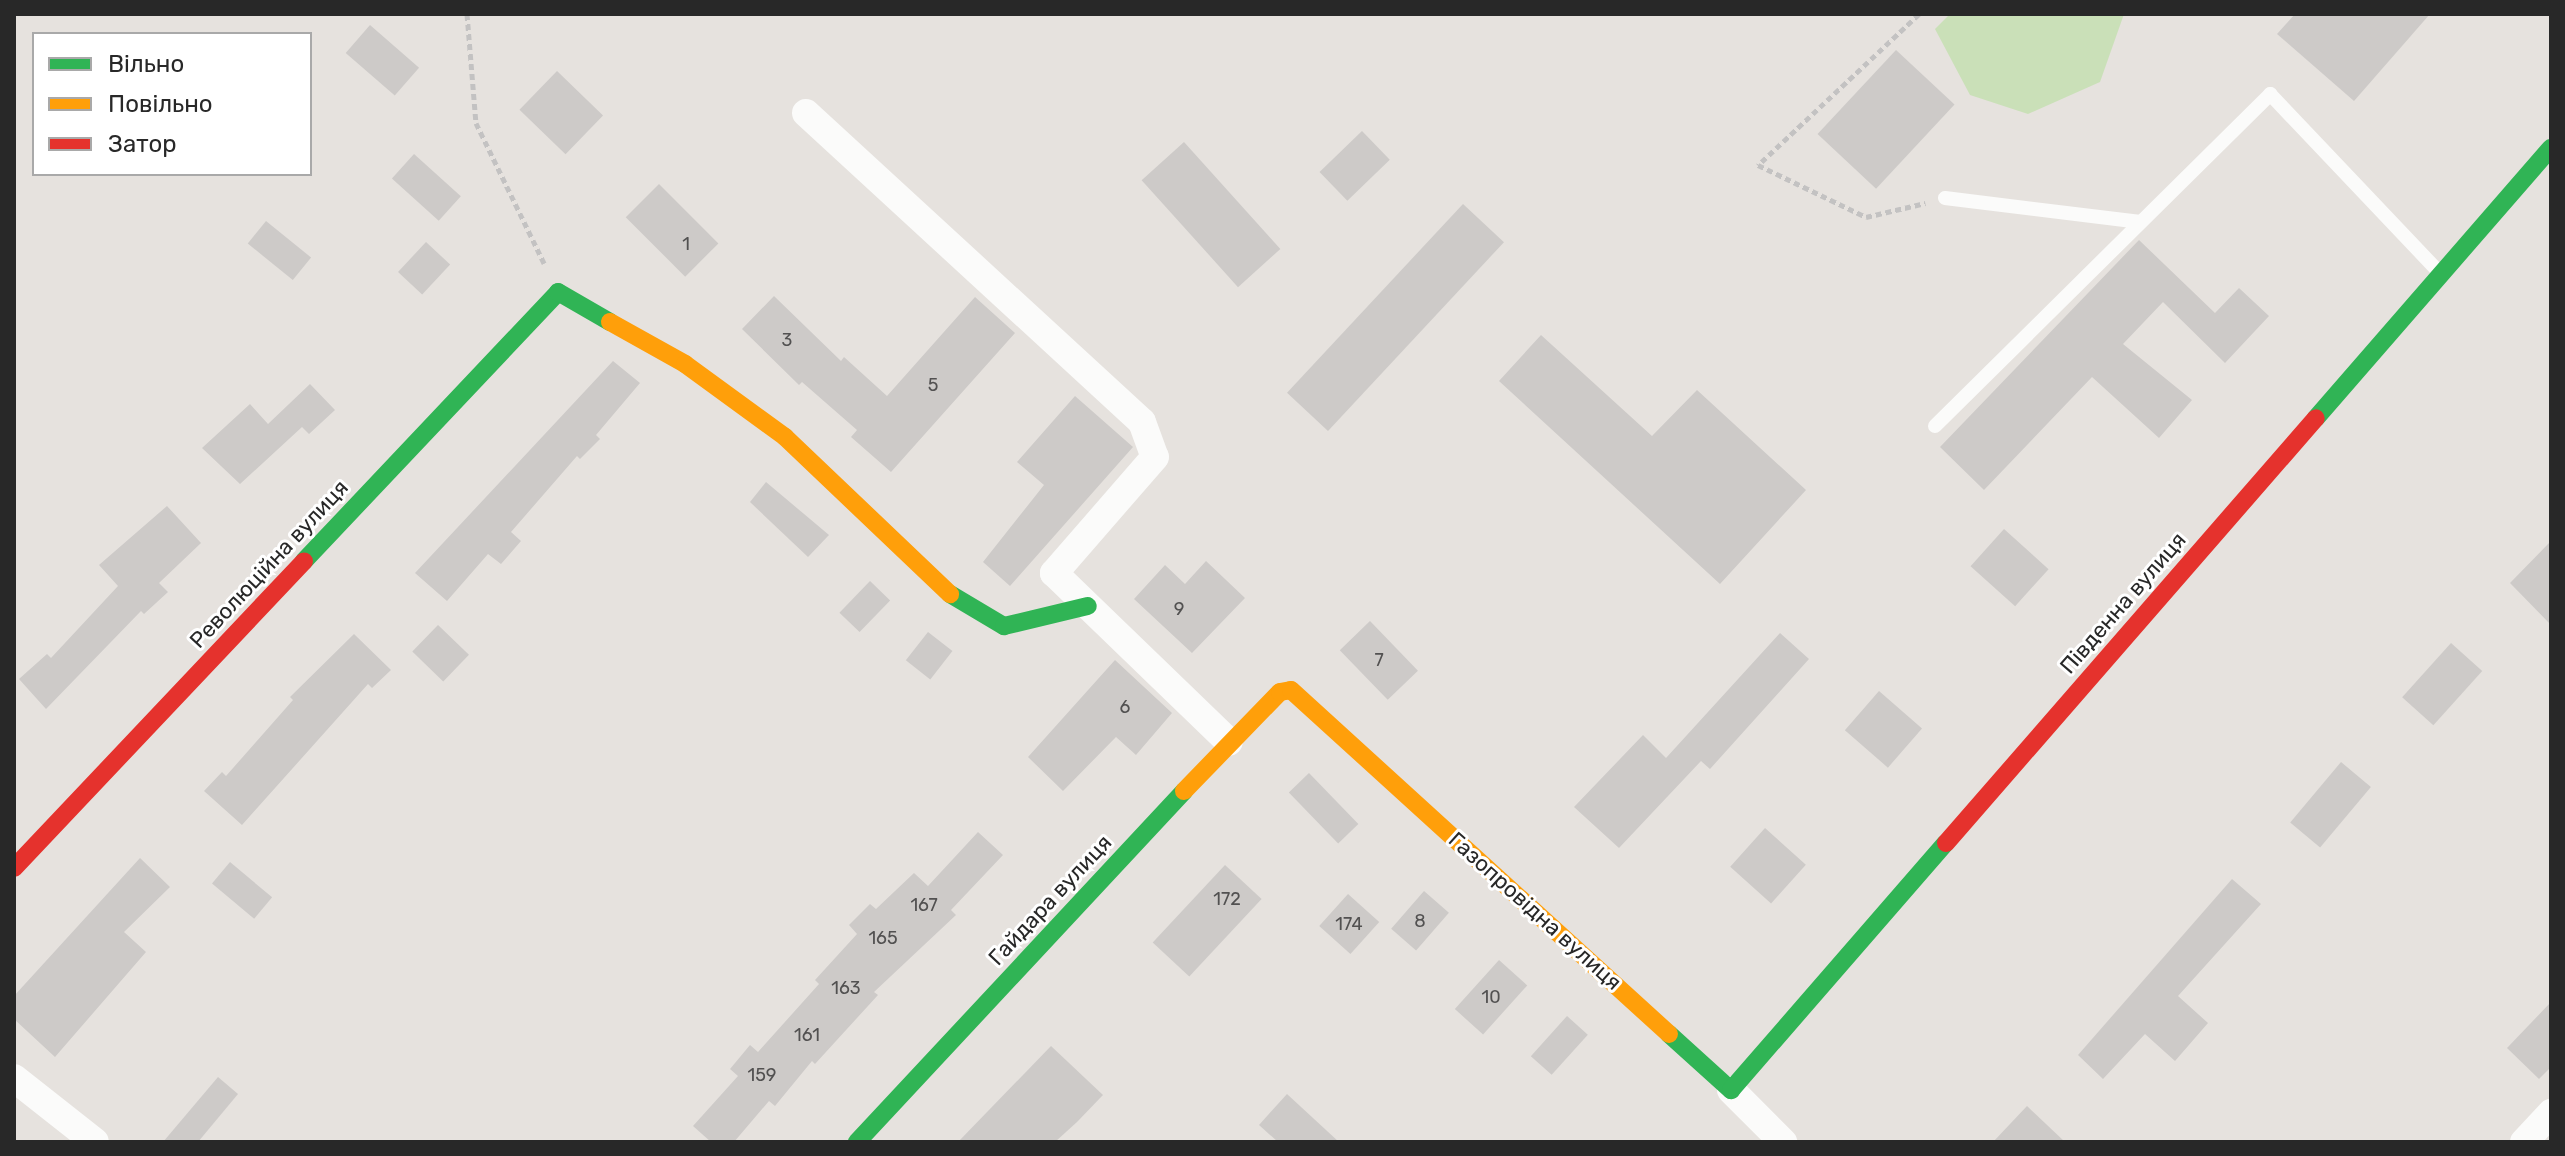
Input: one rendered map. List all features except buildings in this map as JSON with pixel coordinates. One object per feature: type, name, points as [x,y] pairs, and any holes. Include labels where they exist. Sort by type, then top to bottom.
[{"type":"street","points":[[806,113],[1142,422],[1155,457],[1054,573],[1229,742]]},
{"type":"street","name":"Південна вулиця","points":[[1731,1090],[2551,148]]},
{"type":"street","points":[[558,292],[685,364],[785,437],[960,604],[1004,626],[1088,606]]},
{"type":"street","name":"Революційна вулиця","points":[[14,868],[558,292]]},
{"type":"street","name":"Газопровідна вулиця","points":[[1280,692],[1299,695],[1731,1090],[1783,1142]]},
{"type":"street","name":"Гайдара вулиця","points":[[857,1142],[1229,742],[1280,692]]},
{"type":"street","points":[[14,1078],[95,1142]]},
{"type":"street","points":[[2524,1142],[2551,1113]]},
{"type":"lane","points":[[1935,426],[2270,94],[2442,275]]},
{"type":"lane","points":[[1945,198],[2141,222]]},
{"type":"path","points":[[467,14],[476,123],[558,292]]},
{"type":"path","points":[[1919,14],[1758,165],[1866,217],[1945,198]]},
{"type":"green space","points":[[1950,14],[2124,14],[2100,82],[2028,114],[1970,95],[1935,29]]},
{"type":"traffic: fast","points":[[2316,418],[2551,148]]},
{"type":"traffic: fast","points":[[304,561],[558,292],[610,322]]},
{"type":"traffic: fast","points":[[950,594],[1004,626],[1088,606]]},
{"type":"traffic: fast","points":[[857,1142],[1184,791]]},
{"type":"traffic: fast","points":[[1669,1034],[1731,1090],[1946,843]]},
{"type":"traffic: slow","points":[[610,322],[685,364],[785,437],[950,594]]},
{"type":"traffic: slow","points":[[1184,791],[1280,692],[1291,690],[1669,1034]]},
{"type":"traffic: jam","points":[[1946,843],[2316,418]]},
{"type":"traffic: jam","points":[[14,868],[304,561]]}]
